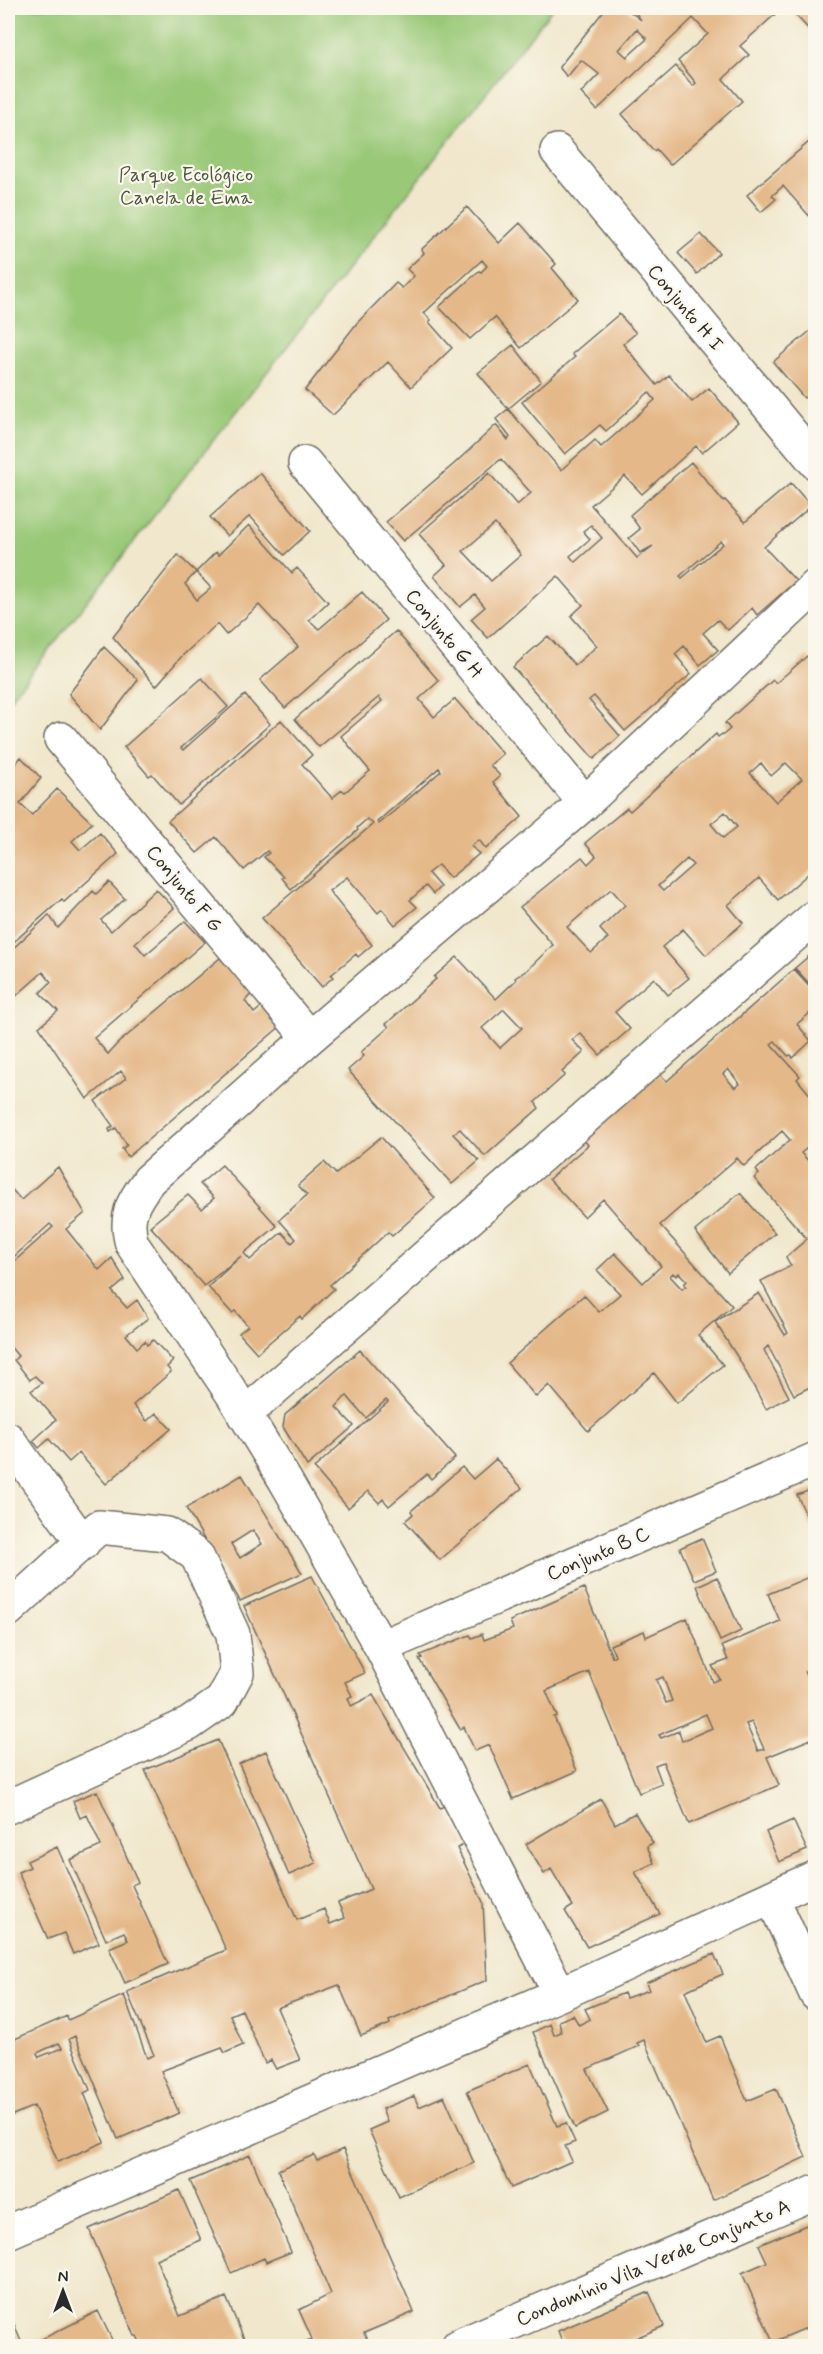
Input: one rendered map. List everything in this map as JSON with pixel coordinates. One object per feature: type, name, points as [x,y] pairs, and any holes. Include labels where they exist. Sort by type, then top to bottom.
[{"type":"street","name":"Conjunto H I","points":[[557,151],[816,463]]},
{"type":"street","name":"Conjunto G H","points":[[304,463],[585,803]]},
{"type":"street","points":[[560,1994],[381,1647],[285,1480],[132,1244],[127,1227],[132,1203],[149,1180],[309,1038],[585,803],[816,586]]},
{"type":"street","name":"Conjunto F G","points":[[61,739],[309,1038]]},
{"type":"street","points":[[244,1415],[816,916]]},
{"type":"street","points":[[8,1439],[83,1543]]},
{"type":"street","name":"Conjunto B C","points":[[381,1647],[816,1459]]},
{"type":"street","points":[[8,1610],[99,1527],[167,1534],[197,1556],[233,1634],[237,1673],[222,1701],[189,1724],[8,1807]]},
{"type":"street","points":[[8,2232],[560,1994],[815,1878]]},
{"type":"street","points":[[772,1897],[816,1994]]},
{"type":"street","name":"Condomínio Vila Verde Conjunto A","points":[[458,2346],[816,2192]]},
{"type":"green space","name":"Parque Ecológico Canela de Ema","points":[[8,8],[553,8],[8,702]]},
{"type":"building","points":[[606,8],[625,8],[641,20],[632,8],[782,8],[740,46],[749,55],[723,79],[742,101],[670,165],[656,149],[654,151],[622,114],[676,66],[693,86],[696,83],[678,61],[708,34],[693,18],[597,110],[581,93],[599,74],[581,60],[567,77],[559,67]],"holes":[[[637,29],[647,39],[627,57],[619,50]]]},
{"type":"building","points":[[789,8],[816,8],[816,37]]},
{"type":"building","points":[[816,136],[816,214],[811,218],[783,186],[772,196],[776,199],[761,212],[747,195]]},
{"type":"building","points":[[467,207],[499,243],[520,223],[556,264],[552,268],[578,299],[521,348],[495,317],[470,339],[439,307],[487,266],[482,260],[424,313],[452,348],[411,387],[388,362],[333,415],[305,390],[357,323],[396,283],[402,288],[414,276],[407,269],[424,253],[422,249]]},
{"type":"building","points":[[701,234],[719,253],[697,274],[678,253]]},
{"type":"building","points":[[619,314],[636,333],[623,344],[657,385],[669,375],[692,402],[709,388],[738,422],[702,453],[696,446],[642,494],[625,476],[591,505],[637,558],[653,546],[640,553],[629,538],[640,529],[630,515],[691,462],[723,501],[725,500],[745,522],[791,483],[811,506],[764,547],[796,581],[757,615],[752,608],[728,630],[718,620],[703,633],[718,650],[700,665],[684,646],[675,654],[691,674],[625,731],[594,696],[589,700],[620,736],[594,759],[513,667],[548,636],[575,665],[597,646],[571,616],[583,605],[558,576],[488,638],[471,619],[485,607],[475,595],[460,607],[434,576],[446,565],[419,534],[489,473],[517,505],[531,493],[501,459],[403,541],[386,522],[496,425],[508,440],[510,437],[496,419],[508,409],[561,470],[595,440],[601,447],[655,400],[649,392],[606,431],[600,425],[565,454],[522,402],[575,357],[572,354]],"holes":[[[495,524],[521,555],[491,581],[463,551]],[[591,525],[602,538],[575,562],[570,556],[590,539],[583,531]],[[721,541],[723,544],[682,578],[680,576]]]},
{"type":"building","points":[[816,326],[816,389],[804,398],[773,362]]},
{"type":"building","points":[[513,345],[541,381],[508,409],[478,373]]},
{"type":"building","points":[[260,473],[310,531],[284,555],[250,516],[227,536],[210,517]]},
{"type":"building","points":[[249,525],[292,573],[297,568],[328,602],[309,620],[319,629],[362,592],[386,620],[285,708],[260,680],[298,647],[259,605],[226,635],[217,624],[182,656],[156,686],[113,637],[178,555],[196,572],[216,552],[218,555]],"holes":[[[196,572],[211,588],[197,600],[185,584]]]},
{"type":"building","points":[[396,631],[439,681],[419,699],[434,717],[455,699],[503,754],[490,765],[500,776],[493,782],[522,817],[486,849],[479,840],[471,846],[479,854],[450,878],[438,865],[428,873],[440,887],[433,894],[426,886],[410,900],[417,907],[395,925],[382,909],[378,913],[347,877],[329,891],[372,945],[358,957],[356,954],[331,975],[333,977],[322,987],[262,918],[373,824],[367,819],[357,828],[358,830],[291,889],[282,878],[284,877],[264,857],[269,853],[267,851],[244,870],[216,837],[197,853],[168,821],[281,720],[312,755],[302,764],[332,798],[342,790],[345,792],[370,771],[341,736],[382,701],[379,697],[319,747],[295,719]],"holes":[[[439,768],[441,771],[379,824],[377,822]]]},
{"type":"building","points":[[104,647],[138,680],[100,730],[69,694]]},
{"type":"building","points":[[807,656],[816,665],[816,738],[813,741],[816,744],[816,867],[778,900],[759,878],[728,905],[743,923],[706,955],[683,929],[662,947],[689,978],[668,995],[654,978],[615,1012],[630,1029],[600,1055],[580,1033],[572,1040],[584,1052],[562,1072],[565,1075],[535,1102],[539,1108],[485,1156],[460,1129],[453,1134],[479,1161],[452,1184],[348,1070],[364,1056],[361,1052],[389,1027],[386,1024],[457,957],[496,999],[516,980],[515,978],[527,970],[553,945],[520,907],[582,857],[588,864],[596,856],[585,843],[627,808],[630,811],[716,734],[718,737],[723,735],[730,729],[725,723],[773,680],[776,683]],"holes":[[[761,763],[771,776],[786,763],[802,779],[776,802],[750,773]],[[725,812],[737,827],[723,838],[711,824]],[[687,859],[693,865],[663,891],[658,886]],[[611,889],[625,905],[600,929],[608,938],[591,953],[567,927]],[[504,1009],[522,1028],[500,1048],[482,1028]]]},
{"type":"building","points":[[202,678],[228,707],[181,748],[183,750],[245,695],[270,724],[179,805],[152,774],[149,776],[124,747]]},
{"type":"building","points":[[21,757],[41,778],[20,804],[32,815],[57,789],[92,823],[72,841],[80,850],[100,833],[118,854],[8,947],[8,774]]},
{"type":"building","points":[[109,882],[125,899],[101,920],[111,931],[156,889],[174,908],[135,943],[145,955],[185,921],[205,942],[94,1038],[108,1054],[220,958],[252,993],[245,1001],[254,1013],[264,1005],[282,1025],[128,1157],[122,1149],[127,1145],[116,1128],[110,1132],[109,1129],[113,1126],[95,1101],[126,1078],[121,1071],[87,1099],[39,1027],[58,1011],[40,993],[51,982],[43,972],[8,1003],[8,953],[49,915],[58,928],[93,891],[96,894]]},
{"type":"building","points":[[816,950],[816,991],[795,968]]},
{"type":"building","points":[[794,969],[816,993],[816,1008],[797,1024],[811,1041],[793,1058],[791,1055],[788,1056],[775,1041],[771,1044],[800,1076],[797,1079],[816,1102],[816,1141],[801,1153],[816,1169],[816,1231],[812,1234],[816,1241],[816,1384],[794,1395],[768,1346],[764,1350],[789,1397],[766,1409],[740,1361],[715,1322],[759,1293],[785,1335],[788,1333],[761,1281],[791,1266],[786,1257],[807,1239],[754,1178],[759,1174],[756,1170],[790,1140],[782,1131],[744,1166],[737,1158],[660,1225],[732,1306],[698,1335],[723,1365],[677,1403],[654,1373],[588,1431],[549,1385],[536,1397],[507,1363],[584,1295],[599,1312],[620,1294],[597,1270],[615,1253],[643,1283],[661,1266],[603,1199],[584,1217],[549,1179],[588,1145],[583,1139],[658,1073],[667,1081]],"holes":[[[728,1069],[740,1084],[735,1088],[723,1074]],[[673,1273],[676,1276],[679,1273],[687,1281],[684,1284],[686,1286],[682,1289],[670,1276]]]},
{"type":"building","points":[[381,1137],[435,1198],[392,1236],[388,1232],[330,1285],[334,1289],[302,1319],[300,1316],[257,1353],[239,1333],[248,1326],[235,1311],[232,1313],[208,1287],[241,1256],[204,1286],[150,1226],[188,1195],[202,1209],[214,1198],[200,1184],[222,1165],[277,1226],[244,1253],[250,1260],[282,1232],[292,1243],[296,1239],[279,1220],[307,1195],[298,1185],[324,1162],[336,1174]]},
{"type":"building","points":[[58,1167],[85,1213],[66,1229],[99,1270],[112,1258],[125,1280],[112,1291],[127,1308],[137,1300],[148,1318],[126,1335],[137,1348],[145,1341],[147,1345],[153,1340],[173,1361],[167,1367],[171,1372],[133,1405],[147,1421],[156,1413],[171,1429],[106,1484],[79,1453],[69,1462],[49,1439],[39,1448],[33,1441],[56,1420],[31,1391],[42,1383],[35,1376],[30,1380],[14,1360],[18,1356],[8,1344],[8,1267],[53,1227],[50,1224],[8,1262],[8,1185],[21,1200]]},
{"type":"building","points":[[740,1193],[775,1233],[728,1273],[695,1231]]},
{"type":"building","points":[[360,1350],[455,1458],[431,1479],[427,1474],[389,1506],[383,1499],[379,1503],[368,1491],[348,1508],[314,1468],[388,1402],[386,1400],[366,1418],[347,1396],[344,1398],[336,1407],[354,1426],[307,1466],[283,1427],[285,1415]]},
{"type":"building","points":[[496,1459],[522,1488],[440,1560],[405,1521],[413,1514],[411,1511],[462,1467],[473,1479]]},
{"type":"building","points":[[242,1475],[302,1573],[240,1601],[186,1508]],"holes":[[[253,1530],[262,1544],[240,1558],[231,1544]]]},
{"type":"building","points":[[816,1488],[816,1537],[797,1495]]},
{"type":"building","points":[[702,1538],[716,1571],[694,1580],[680,1548]]},
{"type":"building","points":[[816,1574],[816,1692],[805,1671],[816,1697],[816,1737],[767,1757],[779,1785],[689,1824],[663,1762],[655,1765],[662,1784],[639,1793],[589,1672],[546,1691],[557,1716],[554,1717],[577,1771],[513,1799],[489,1745],[475,1751],[464,1727],[460,1729],[419,1659],[422,1658],[420,1655],[470,1635],[472,1638],[482,1634],[484,1640],[513,1629],[510,1621],[584,1588],[612,1657],[615,1655],[610,1645],[644,1631],[646,1637],[687,1618],[713,1682],[720,1679],[712,1666],[728,1660],[722,1646],[780,1621],[768,1594]],"holes":[[[663,1677],[672,1701],[666,1703],[656,1680]],[[706,1714],[712,1728],[682,1741],[679,1731],[661,1738],[659,1735]],[[752,1722],[764,1749],[758,1751],[746,1724]]]},
{"type":"building","points":[[312,1576],[365,1673],[345,1682],[352,1696],[348,1698],[351,1706],[373,1695],[440,1808],[444,1806],[466,1844],[457,1848],[483,1902],[487,1980],[389,2021],[390,2024],[361,2036],[339,1985],[277,2008],[300,2060],[276,2069],[271,2060],[265,2063],[242,2010],[230,2015],[243,2045],[225,2053],[222,2048],[161,2071],[179,2113],[118,2139],[75,2036],[69,2039],[90,2090],[84,2093],[104,2142],[58,2162],[34,2106],[8,2117],[8,2042],[67,2016],[68,2020],[124,1995],[147,2058],[154,2055],[127,1992],[226,1950],[145,1770],[218,1740],[297,1920],[324,1909],[330,1924],[345,1918],[338,1903],[371,1889],[244,1606]],"holes":[[[59,2043],[62,2048],[39,2057],[37,2053]]]},
{"type":"building","points":[[717,1577],[741,1631],[720,1641],[697,1586]]},
{"type":"building","points":[[266,1751],[316,1863],[289,1875],[239,1764]]},
{"type":"building","points":[[97,1791],[138,1882],[132,1885],[168,1964],[125,1983],[109,1948],[128,1940],[124,1932],[106,1940],[70,1860],[101,1846],[87,1815],[80,1818],[73,1801]]},
{"type":"building","points":[[601,1799],[615,1824],[635,1813],[653,1843],[647,1846],[654,1863],[635,1872],[660,1914],[587,1947],[565,1911],[573,1906],[551,1869],[544,1874],[526,1844]]},
{"type":"building","points":[[793,1820],[807,1850],[779,1862],[766,1832]]},
{"type":"building","points":[[57,1847],[99,1943],[73,1954],[64,1933],[48,1939],[18,1872],[30,1867],[27,1861]]},
{"type":"building","points":[[714,1954],[723,1974],[685,1991],[706,2042],[720,2036],[747,2101],[776,2089],[806,2157],[713,2200],[644,2040],[637,2043],[639,2046],[587,2069],[608,2112],[575,2128],[533,2032],[550,2024],[554,2035],[561,2032],[559,2021],[573,2015],[579,2025],[590,2019],[585,2009],[624,1993],[626,1998],[649,1990],[646,1983]]},
{"type":"building","points":[[530,2064],[557,2126],[566,2123],[575,2142],[565,2146],[572,2161],[511,2188],[467,2091]]},
{"type":"building","points":[[414,2096],[419,2107],[444,2096],[474,2163],[399,2197],[369,2130],[387,2122],[382,2109]]},
{"type":"building","points":[[343,2149],[414,2312],[364,2333],[369,2346],[293,2346],[312,2339],[299,2310],[331,2294],[278,2170],[314,2155],[317,2161]]},
{"type":"building","points":[[250,2155],[291,2252],[266,2262],[264,2258],[231,2273],[190,2181]]},
{"type":"building","points":[[179,2190],[201,2240],[156,2259],[180,2316],[226,2297],[247,2346],[142,2346],[135,2336],[89,2229]]},
{"type":"building","points":[[816,2221],[816,2324],[773,2342],[742,2273],[767,2262],[759,2245]]},
{"type":"building","points":[[649,2292],[664,2326],[617,2346],[564,2346],[558,2331]]},
{"type":"building","points":[[8,2310],[20,2339],[23,2346],[8,2346]]},
{"type":"building","points":[[98,2311],[115,2346],[33,2346],[32,2344]]}]
